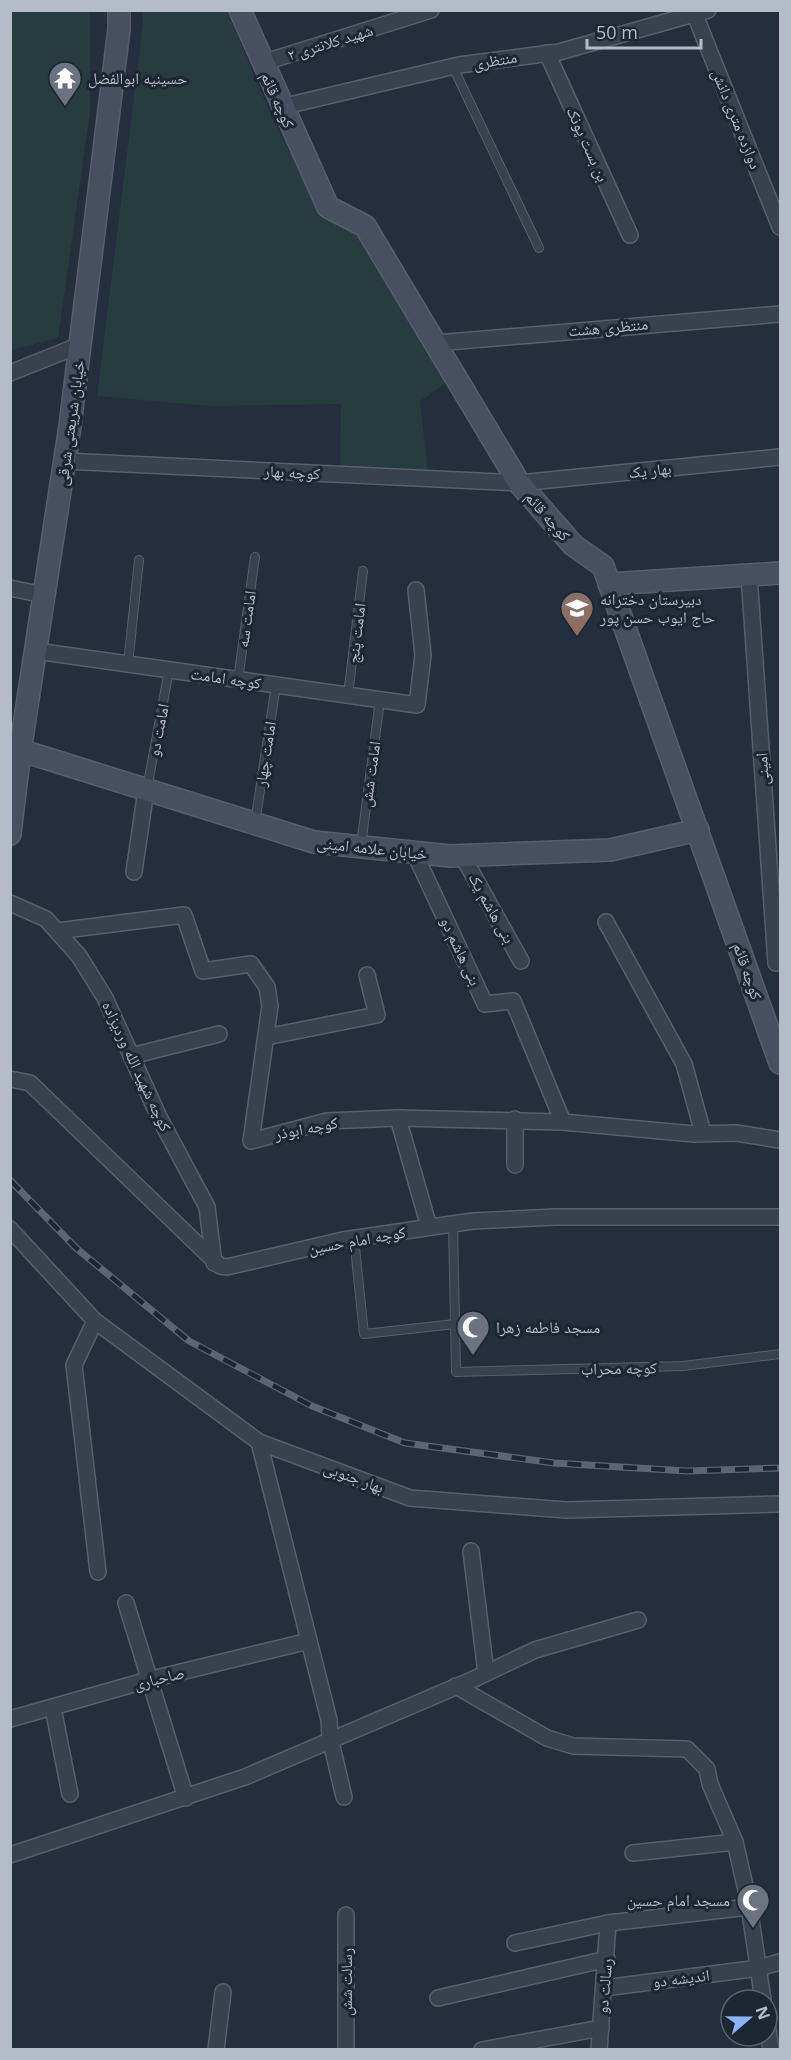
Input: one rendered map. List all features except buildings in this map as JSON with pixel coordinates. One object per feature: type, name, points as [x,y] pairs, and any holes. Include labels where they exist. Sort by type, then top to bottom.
[{"type":"street","name":"خیابان شریعتی شرقی","points":[[10,834],[15,749],[36,651],[65,461],[118,40],[119,10]]},
{"type":"street","name":"کوچه قائم","points":[[240,10],[327,207],[364,226],[519,483],[573,545],[603,566],[780,1063]]},
{"type":"street","name":"شهید کلانتری ۲","points":[[262,63],[431,10]]},
{"type":"street","name":"منتظری","points":[[281,107],[453,67],[547,53],[643,30],[698,12]]},
{"type":"street","name":"دوازده متری دانش","points":[[698,12],[780,227]]},
{"type":"street","name":"بن بست پونک","points":[[547,53],[630,236]]},
{"type":"street","name":"منتظری هشت","points":[[436,343],[780,314]]},
{"type":"street","points":[[10,373],[80,345]]},
{"type":"street","name":"بهار یک","points":[[519,483],[780,457]]},
{"type":"street","name":"کوچه بهار","points":[[65,461],[519,483]]},
{"type":"street","points":[[609,584],[780,573]]},
{"type":"street","name":"امینی","points":[[749,575],[776,963]]},
{"type":"street","points":[[10,588],[44,595]]},
{"type":"street","name":"کوچه امامت","points":[[36,651],[417,705],[423,655],[416,590]]},
{"type":"street","name":"خیابان علامه امینی","points":[[15,749],[314,842],[462,855],[610,850],[698,830]]},
{"type":"street","points":[[134,872],[146,790]]},
{"type":"street","points":[[764,800],[780,798]]},
{"type":"street","name":"بنی هاشم دو","points":[[414,852],[484,1004],[513,1001],[563,1122]]},
{"type":"street","name":"بنی هاشم یک","points":[[462,855],[521,961]]},
{"type":"street","name":"کوچه شهید الله وردیزاده","points":[[10,903],[46,919],[80,956],[105,998],[159,1117],[207,1206],[214,1263]]},
{"type":"street","name":"کوچه ابوذر","points":[[57,931],[184,915],[203,971],[251,964],[267,987],[270,1006],[250,1141],[327,1121],[398,1118],[514,1119],[703,1133],[736,1133],[780,1140]]},
{"type":"street","points":[[606,922],[684,1064],[703,1133]]},
{"type":"street","points":[[266,1037],[377,1016],[367,975]]},
{"type":"street","points":[[131,1056],[219,1034]]},
{"type":"street","points":[[10,1079],[30,1083],[214,1263]]},
{"type":"street","points":[[398,1118],[429,1227]]},
{"type":"street","points":[[514,1119],[515,1165]]},
{"type":"street","name":"کوچه امام حسین","points":[[214,1263],[227,1267],[354,1238],[453,1224],[556,1217],[780,1217]]},
{"type":"street","name":"بهار جنوبی","points":[[10,1229],[95,1321],[259,1442],[410,1498],[566,1510],[780,1504]]},
{"type":"street","points":[[95,1321],[74,1365],[98,1572]]},
{"type":"street","points":[[259,1442],[329,1719],[330,1738],[344,1797]]},
{"type":"street","points":[[471,1551],[486,1673]]},
{"type":"street","points":[[126,1603],[186,1798]]},
{"type":"street","points":[[10,1855],[245,1777],[535,1650],[638,1620]]},
{"type":"street","name":"صاحباری","points":[[10,1719],[148,1680],[309,1641]]},
{"type":"street","points":[[456,1686],[547,1738],[573,1746],[687,1749],[707,1769],[710,1784],[735,1842],[749,1907],[762,1988]]},
{"type":"street","points":[[53,1708],[69,1794]]},
{"type":"street","points":[[633,1853],[735,1842]]},
{"type":"street","points":[[516,1943],[608,1923],[749,1907]]},
{"type":"street","name":"رسالت شش","points":[[346,1915],[346,2049]]},
{"type":"street","name":"رسالت دو","points":[[599,2049],[608,1923]]},
{"type":"street","points":[[438,1998],[607,1959]]},
{"type":"street","name":"اندیشه دو","points":[[604,1988],[759,1968],[780,1962]]},
{"type":"street","points":[[216,2049],[223,1992]]},
{"type":"street","points":[[482,2049],[601,2028]]},
{"type":"lane","points":[[453,67],[539,248]]},
{"type":"lane","name":"امامت سه","points":[[238,680],[255,557]]},
{"type":"lane","points":[[128,664],[139,560]]},
{"type":"lane","name":"امامت پنج","points":[[348,695],[363,571]]},
{"type":"lane","name":"امامت دو","points":[[146,790],[169,670]]},
{"type":"lane","name":"امامت چهار","points":[[254,824],[276,685]]},
{"type":"lane","name":"امامت شش","points":[[360,847],[380,700]]},
{"type":"lane","points":[[354,1238],[364,1334],[455,1324],[453,1224]]},
{"type":"lane","name":"کوچه محراب","points":[[455,1324],[456,1372],[683,1366],[780,1354]]},
{"type":"green space","points":[[10,11],[90,11],[90,112],[58,338],[11,350]]},
{"type":"green space","points":[[142,11],[227,11],[273,120],[322,212],[356,223],[448,382],[420,401],[428,474],[340,472],[341,404],[210,406],[97,396],[143,24]]},
{"type":"railway","points":[[10,1180],[76,1248],[189,1341],[312,1406],[405,1443],[554,1463],[687,1471],[780,1468]]},
{"type":"place","name":"حسینیه ابوالفضل","points":[[65,107]]},
{"type":"place","name":"دبیرستان دخترانه حاج ایوب حسن پور","points":[[577,637]]},
{"type":"place","name":"مسجد فاطمه زهرا","points":[[473,1356]]},
{"type":"place","name":"مسجد امام حسین","points":[[753,1929]]}]
